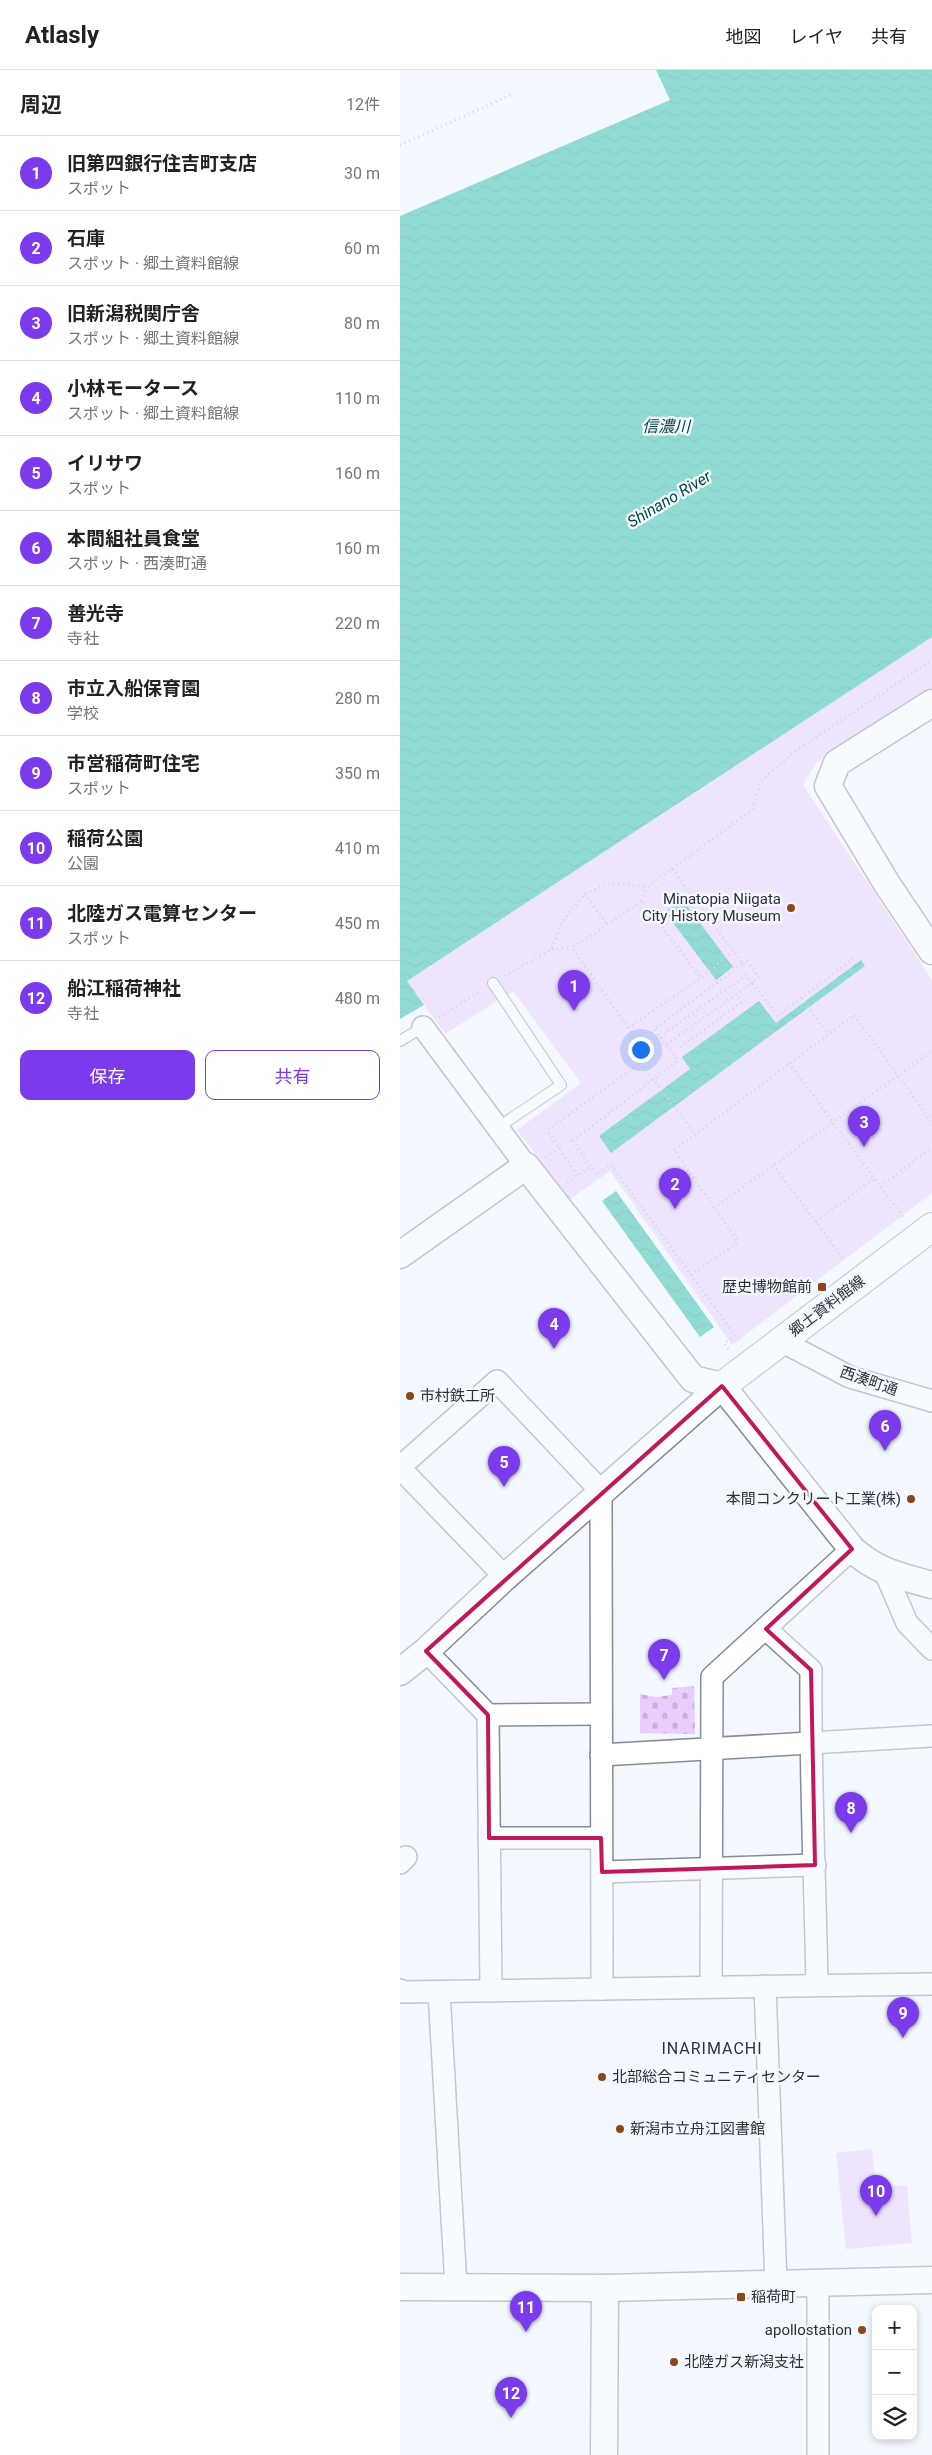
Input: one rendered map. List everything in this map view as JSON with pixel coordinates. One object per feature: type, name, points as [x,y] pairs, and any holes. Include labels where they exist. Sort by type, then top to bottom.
[{"type":"main road","name":"郷土資料館線","points":[[722,1386],[932,1227]]},
{"type":"street","points":[[932,703],[837,763],[828,786],[887,884],[932,951]]},
{"type":"street","points":[[423,1027],[549,1197],[692,1379],[722,1386],[852,1549],[867,1562],[885,1572],[932,1585]]},
{"type":"street","points":[[400,1255],[526,1166]]},
{"type":"street","name":"西湊町通","points":[[781,1341],[850,1378],[932,1401]]},
{"type":"street","points":[[504,1577],[400,1467],[496,1381],[601,1491],[602,1989]]},
{"type":"street","points":[[400,1672],[426,1651],[504,1577],[722,1386]]},
{"type":"street","points":[[711,1987],[712,1677],[852,1549]]},
{"type":"street","points":[[885,1572],[907,1623],[932,1649]]},
{"type":"street","points":[[766,1629],[811,1670],[810,1743],[815,1865],[816,1985]]},
{"type":"street","points":[[426,1651],[488,1715],[491,1991]]},
{"type":"street","points":[[488,1715],[601,1714]]},
{"type":"street","points":[[601,1755],[932,1736]]},
{"type":"street","points":[[489,1838],[602,1838]]},
{"type":"street","points":[[602,1872],[815,1865]]},
{"type":"street","points":[[400,1990],[403,1992],[439,1992],[932,1984]]},
{"type":"street","points":[[765,1986],[776,2284]]},
{"type":"street","points":[[439,1992],[456,2287]]},
{"type":"street","points":[[400,2287],[605,2288],[932,2280]]},
{"type":"street","points":[[818,2283],[818,2455]]},
{"type":"street","points":[[604,2455],[605,2288]]},
{"type":"lane","points":[[493,983],[561,1085],[497,1128]]},
{"type":"lane","points":[[400,1041],[423,1027]]},
{"type":"path","points":[[400,145],[511,94]]},
{"type":"path","points":[[423,1027],[552,949],[572,948],[642,901],[647,887],[753,810],[761,781],[794,752],[932,660]]},
{"type":"path","points":[[672,869],[743,964]]},
{"type":"path","points":[[552,949],[561,923],[585,894],[610,883],[647,887]]},
{"type":"path","points":[[585,894],[607,925]]},
{"type":"path","points":[[642,901],[701,978]]},
{"type":"path","points":[[662,927],[697,902]]},
{"type":"path","points":[[572,948],[649,1057],[547,1130],[577,1175]]},
{"type":"path","points":[[628,1028],[701,978],[734,951]]},
{"type":"path","points":[[660,1037],[746,975],[778,1016],[858,956]]},
{"type":"path","points":[[666,1045],[759,978],[747,961],[654,1029],[666,1045],[678,1060],[573,1141],[597,1175],[610,1165],[735,1335],[724,1344],[729,1350]]},
{"type":"path","points":[[680,1047],[741,1003],[736,995]]},
{"type":"path","points":[[803,999],[828,1034]]},
{"type":"path","points":[[691,1275],[738,1242],[674,1150],[854,1015],[932,1120]]},
{"type":"path","points":[[714,1208],[932,1051]]},
{"type":"path","points":[[640,1063],[694,1132]]},
{"type":"path","points":[[789,1064],[904,1217]]},
{"type":"path","points":[[881,1187],[932,1147]]},
{"type":"path","points":[[773,1165],[845,1261]]},
{"type":"path","points":[[549,1197],[591,1166]]},
{"type":"path","points":[[816,1222],[875,1178]]},
{"type":"highlighted area","points":[[722,1386],[852,1549],[766,1629],[811,1670],[815,1865],[602,1872],[601,1838],[489,1838],[488,1715],[426,1651]]},
{"type":"green space","points":[[932,637],[932,688],[816,763],[803,785],[932,980],[932,1193],[732,1345],[610,1171],[570,1199],[517,1130],[581,1083],[513,991],[445,1034],[407,981]]},
{"type":"green space","points":[[694,1686],[695,1734],[640,1733],[640,1694],[656,1697],[672,1695],[672,1688]]},
{"type":"green space","points":[[872,2149],[876,2188],[907,2185],[912,2243],[846,2249],[836,2153]]},
{"type":"water","name":"信濃川","points":[[656,70],[932,70],[932,637],[407,981],[424,1005],[400,1019],[400,216],[670,100]]},
{"type":"water","points":[[682,899],[733,967],[716,980],[665,912]]},
{"type":"water","points":[[861,960],[865,966],[611,1153],[599,1136],[690,1069],[682,1057],[759,1001],[776,1023]]},
{"type":"water","points":[[616,1191],[714,1327],[700,1337],[602,1201]]},
{"type":"place","name":"Minatopia Niigata City History Museum","points":[[791,908]]},
{"type":"place","name":"旧第四銀行住吉町支店","points":[[574,1011]]},
{"type":"place","name":"旧新潟税関庁舎","points":[[864,1147]]},
{"type":"place","name":"石庫","points":[[675,1209]]},
{"type":"place","name":"歴史博物館前","points":[[822,1287]]},
{"type":"place","name":"小林モータース","points":[[554,1349]]},
{"type":"place","name":"市村鉄工所","points":[[410,1396]]},
{"type":"place","name":"本間組社員食堂","points":[[885,1451]]},
{"type":"place","name":"イリサワ","points":[[504,1487]]},
{"type":"place","name":"本間コンクリート工業(株)","points":[[911,1499]]},
{"type":"place","name":"善光寺","points":[[664,1680]]},
{"type":"place","name":"市立入船保育園","points":[[851,1833]]},
{"type":"place","name":"市営稲荷町住宅","points":[[903,2038]]},
{"type":"place","name":"北部総合コミュニティセンター","points":[[602,2077]]},
{"type":"place","name":"新潟市立舟江図書館","points":[[620,2129]]},
{"type":"place","name":"稲荷公園","points":[[876,2216]]},
{"type":"place","name":"稲荷町","points":[[741,2297]]},
{"type":"place","name":"apollostation","points":[[862,2330]]},
{"type":"place","name":"北陸ガス電算センター","points":[[526,2332]]},
{"type":"place","name":"北陸ガス新潟支社","points":[[674,2362]]},
{"type":"place","name":"船江稲荷神社","points":[[511,2418]]},
{"type":"district","name":"INARIMACHI","points":[[712,2048]]},
{"type":"water label","name":"Shinano River","points":[[669,499]]}]
